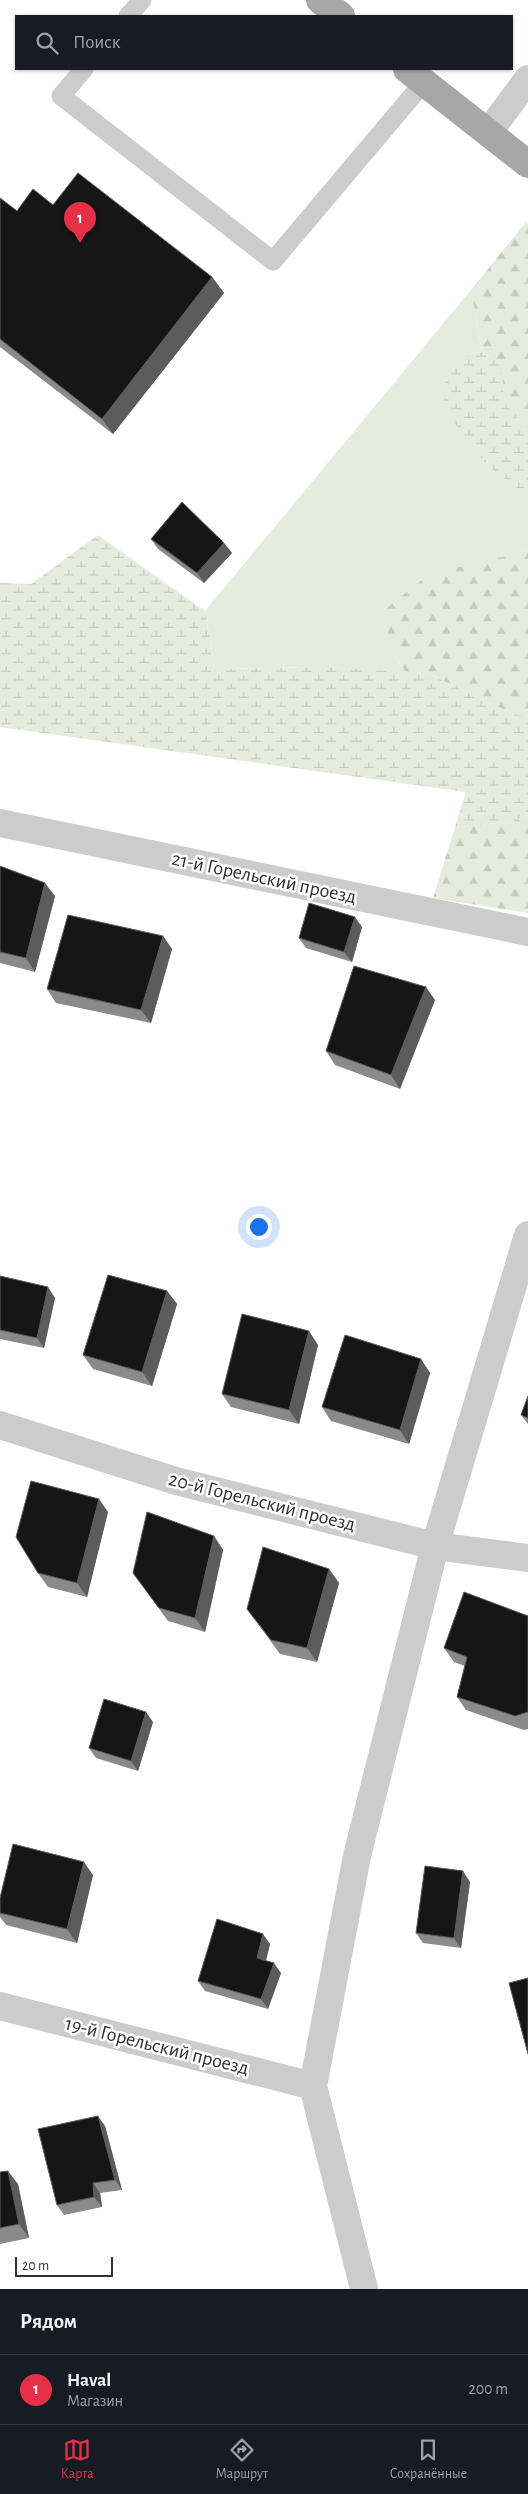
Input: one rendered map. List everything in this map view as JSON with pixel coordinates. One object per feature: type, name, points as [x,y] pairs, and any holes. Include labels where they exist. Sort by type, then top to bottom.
[{"type":"main road","points":[[320,0],[340,15]]},
{"type":"main road","points":[[416,76],[528,164]]},
{"type":"street","points":[[488,133],[528,79]]},
{"type":"street","name":"21-й Горельский проезд","points":[[0,823],[528,932]]},
{"type":"street","points":[[364,2289],[313,2086],[357,1856],[435,1546],[528,1235]]},
{"type":"street","name":"20-й Горельский проезд","points":[[0,1425],[176,1481],[435,1546],[528,1558]]},
{"type":"street","name":"19-й Горельский проезд","points":[[0,2006],[313,2086]]},
{"type":"lane","points":[[129,15],[142,0]]},
{"type":"lane","points":[[83,70],[62,96],[273,261],[416,76]]},
{"type":"green space","points":[[526,222],[528,224],[528,427],[513,414],[506,400],[502,364],[482,352],[471,290]]},
{"type":"green space","points":[[471,290],[482,352],[462,355],[490,468],[528,496],[528,549],[518,553],[389,648],[406,673],[327,667],[215,669],[205,611]]},
{"type":"green space","points":[[482,352],[502,364],[506,400],[513,414],[528,427],[528,496],[490,468],[464,438],[444,405],[445,380],[462,355]]},
{"type":"green space","points":[[98,535],[205,611],[215,669],[327,667],[429,674],[511,713],[528,717],[528,815],[511,822],[455,827],[466,792],[0,727],[0,583],[31,584]]},
{"type":"green space","points":[[528,549],[528,717],[511,713],[429,674],[406,673],[389,648],[387,608],[429,574]]},
{"type":"green space","points":[[528,815],[528,913],[433,898],[455,827],[511,822]]},
{"type":"building","points":[[78,173],[212,277],[102,419],[0,339],[0,198],[17,211],[33,189],[53,205]]},
{"type":"building","points":[[182,502],[224,543],[197,573],[151,539]]},
{"type":"building","points":[[0,866],[45,883],[26,958],[0,952]]},
{"type":"building","points":[[309,903],[355,917],[344,952],[299,938]]},
{"type":"building","points":[[68,915],[163,936],[141,1010],[47,989]]},
{"type":"building","points":[[354,966],[426,987],[391,1075],[326,1051]]},
{"type":"building","points":[[108,1275],[167,1291],[142,1372],[83,1355]]},
{"type":"building","points":[[0,1276],[48,1287],[37,1338],[0,1330]]},
{"type":"building","points":[[242,1314],[309,1331],[289,1410],[222,1394]]},
{"type":"building","points":[[345,1335],[421,1359],[400,1430],[322,1407]]},
{"type":"building","points":[[528,1396],[528,1418],[521,1415]]},
{"type":"building","points":[[31,1481],[99,1499],[77,1583],[38,1573],[16,1537]]},
{"type":"building","points":[[147,1512],[214,1536],[195,1618],[159,1608],[133,1573]]},
{"type":"building","points":[[263,1547],[329,1569],[307,1648],[271,1640],[247,1609]]},
{"type":"building","points":[[464,1592],[528,1616],[528,1712],[515,1716],[457,1697],[467,1657],[444,1648]]},
{"type":"building","points":[[104,1699],[146,1712],[131,1761],[89,1748]]},
{"type":"building","points":[[13,1844],[84,1862],[67,1929],[0,1913],[0,1898]]},
{"type":"building","points":[[425,1866],[463,1871],[454,1938],[416,1933]]},
{"type":"building","points":[[217,1919],[263,1934],[257,1958],[274,1963],[261,1999],[198,1981]]},
{"type":"building","points":[[528,1978],[528,2054],[509,1983]]},
{"type":"building","points":[[98,2116],[115,2180],[93,2183],[94,2197],[57,2205],[38,2129]]},
{"type":"building","points":[[8,2171],[19,2224],[0,2228],[0,2172]]},
{"type":"place","name":"Haval","points":[[80,243]]}]
